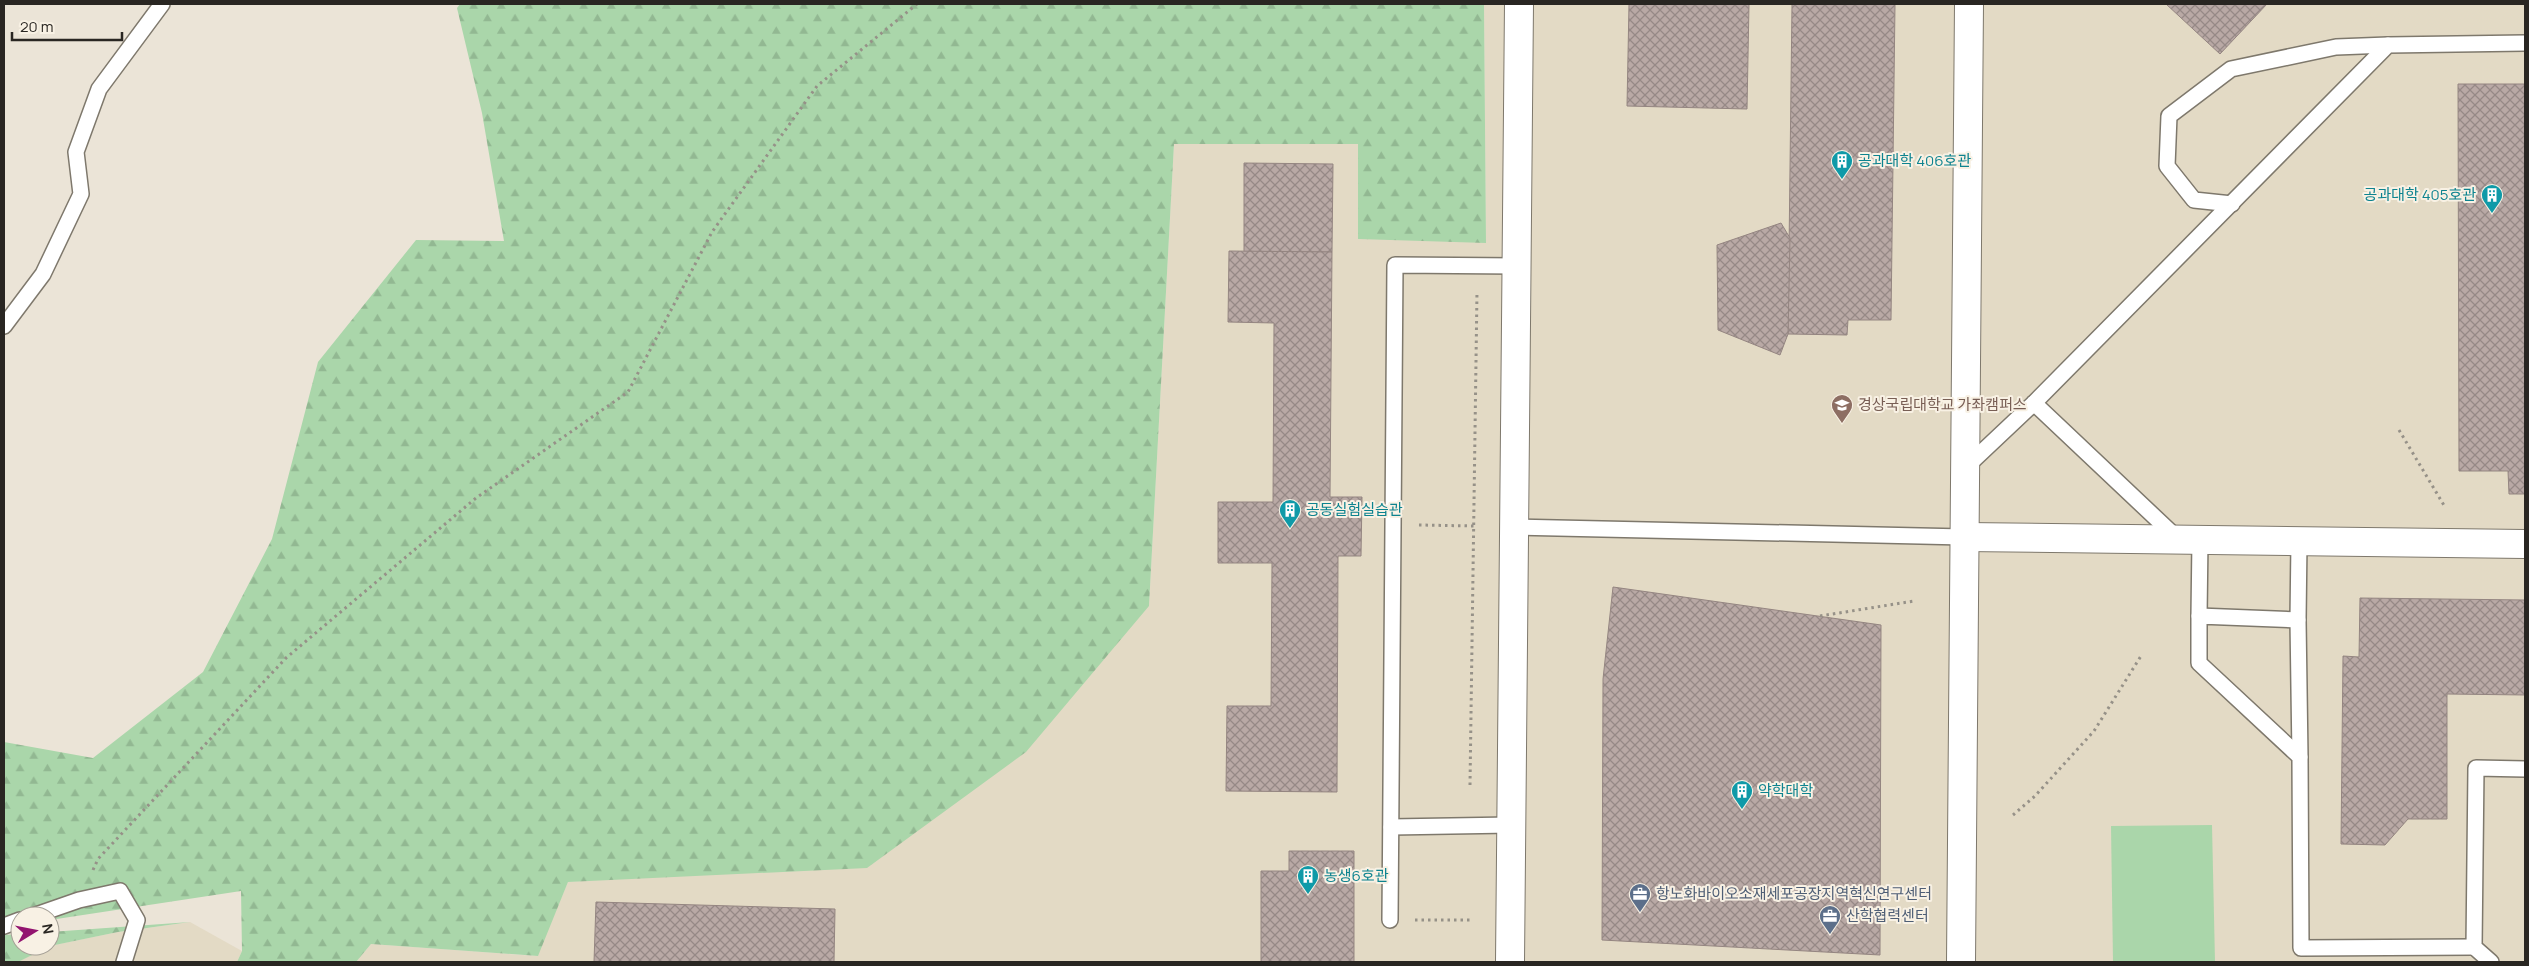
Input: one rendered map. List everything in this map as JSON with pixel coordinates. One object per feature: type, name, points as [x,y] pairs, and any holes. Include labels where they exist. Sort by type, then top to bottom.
[{"type":"street","points":[[1510,962],[1519,4]]},
{"type":"street","points":[[1961,962],[1969,4]]},
{"type":"street","points":[[1964,537],[2525,544]]},
{"type":"lane","points":[[4,326],[43,274],[81,194],[76,152],[99,90],[156,6]]},
{"type":"lane","points":[[2232,204],[2194,200],[2167,166],[2170,116],[2232,69],[2336,47],[2525,43]]},
{"type":"lane","points":[[1965,468],[2034,403],[2388,45]]},
{"type":"lane","points":[[1390,920],[1395,265],[1517,266]]},
{"type":"lane","points":[[2034,403],[2190,540],[2199,616],[2199,663],[2300,756]]},
{"type":"lane","points":[[1514,527],[1964,537]]},
{"type":"lane","points":[[2299,542],[2301,948],[2474,947],[2491,962]]},
{"type":"lane","points":[[2199,616],[2298,620]]},
{"type":"lane","points":[[2474,947],[2476,768],[2525,769]]},
{"type":"lane","points":[[1390,827],[1511,825]]},
{"type":"lane","points":[[60,907],[80,900],[120,892],[137,920],[124,962]]},
{"type":"path","points":[[80,900],[98,858],[286,658],[476,498],[628,392],[712,232],[817,86],[917,4]]},
{"type":"path","points":[[1470,785],[1477,266]]},
{"type":"path","points":[[2399,430],[2445,507]]},
{"type":"path","points":[[1393,525],[1474,526]]},
{"type":"path","points":[[1820,616],[1914,601]]},
{"type":"path","points":[[2013,815],[2035,796],[2094,731],[2142,656]]},
{"type":"path","points":[[1390,920],[1470,920]]},
{"type":"shaded area","name":"경상국립대학교 가좌캠퍼스","points":[[1484,4],[2525,4],[2525,962],[356,962],[371,944],[537,956],[568,882],[623,878],[1149,606],[1174,144],[1359,144],[1486,243]]},
{"type":"shaded area","points":[[190,922],[242,951],[237,962],[18,962],[28,956],[60,956],[60,944],[118,932]]},
{"type":"green space","points":[[460,4],[1484,4],[1486,243],[1358,239],[1358,144],[1174,144],[1149,606],[1026,752],[867,868],[568,882],[538,956],[371,944],[356,962],[237,962],[242,951],[241,891],[60,918],[60,906],[10,906],[10,922],[4,923],[4,742],[93,758],[203,672],[272,539],[318,362],[416,240],[504,241],[482,113],[457,8]]},
{"type":"green space","points":[[2212,825],[2215,962],[2113,962],[2111,826]]},
{"type":"green space","points":[[190,922],[118,932],[60,944],[60,931]]},
{"type":"green space","points":[[4,935],[10,935],[10,956],[30,956],[18,962],[4,962]]},
{"type":"building","points":[[1629,4],[1749,4],[1747,109],[1627,106]]},
{"type":"building","name":"공과대학 406호관","points":[[1792,4],[1895,4],[1891,320],[1848,320],[1847,335],[1788,334]]},
{"type":"building","points":[[2166,4],[2267,4],[2220,54]]},
{"type":"building","name":"공과대학 405호관","points":[[2458,84],[2525,84],[2525,494],[2509,494],[2508,471],[2459,471]]},
{"type":"building","points":[[1244,163],[1333,164],[1332,252],[1244,252]]},
{"type":"building","points":[[1781,223],[1790,238],[1788,334],[1780,355],[1718,330],[1717,245]]},
{"type":"building","name":"공동실험실습관","points":[[1229,251],[1332,252],[1330,497],[1362,497],[1361,556],[1338,556],[1337,792],[1226,791],[1227,706],[1271,706],[1272,563],[1218,563],[1218,502],[1273,502],[1274,323],[1228,322]]},
{"type":"building","name":"약학대학","points":[[1613,587],[1881,625],[1880,955],[1602,940],[1603,679]]},
{"type":"building","points":[[2360,598],[2525,600],[2525,695],[2447,694],[2447,819],[2408,819],[2385,845],[2341,844],[2343,656],[2359,657]]},
{"type":"building","name":"농생6호관","points":[[1289,851],[1354,851],[1354,962],[1261,962],[1261,871],[1289,871]]},
{"type":"building","points":[[596,902],[835,909],[834,962],[594,962]]},
{"type":"place","name":"공과대학 406호관","points":[[1842,180]]},
{"type":"place","name":"공과대학 405호관","points":[[2492,214]]},
{"type":"place","name":"경상국립대학교 가좌캠퍼스","points":[[1842,424]]},
{"type":"place","name":"공동실험실습관","points":[[1290,529]]},
{"type":"place","name":"약학대학","points":[[1742,810]]},
{"type":"place","name":"농생6호관","points":[[1308,895]]},
{"type":"place","name":"항노화바이오소재세포공장지역혁신연구센터","points":[[1640,913]]},
{"type":"place","name":"산학협력센터","points":[[1830,935]]}]
